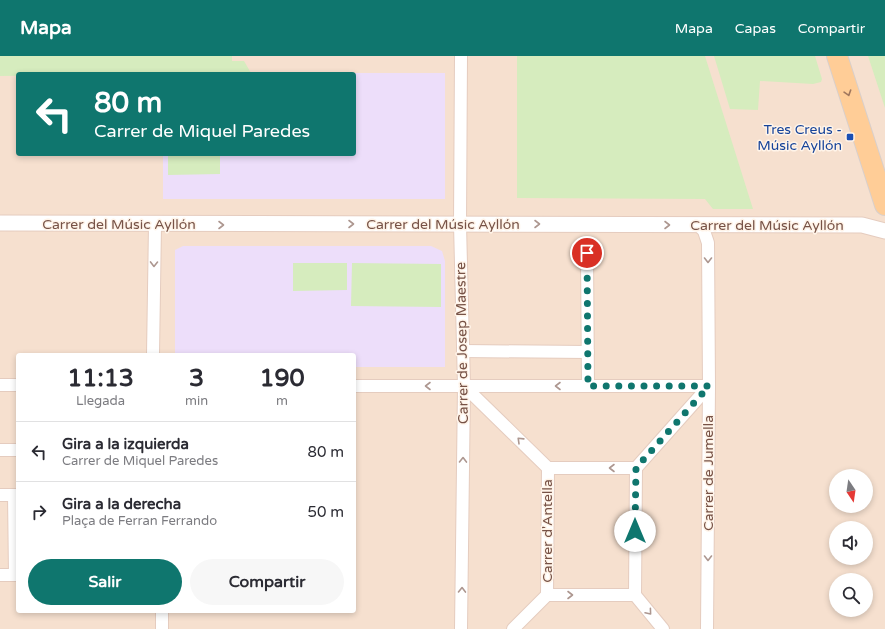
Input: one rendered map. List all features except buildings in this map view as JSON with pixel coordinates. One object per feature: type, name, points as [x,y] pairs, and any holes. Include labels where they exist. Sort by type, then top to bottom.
[{"type":"main road","points":[[837,56],[885,206]]},
{"type":"street","name":"Carrer de Josep Maestre","points":[[461,56],[460,224],[464,386],[461,629]]},
{"type":"street","name":"Carrer del Músic Ayllón","points":[[0,223],[155,225],[862,225],[885,231]]},
{"type":"street","points":[[154,353],[155,225]]},
{"type":"street","name":"Carrer de Jumella","points":[[698,225],[704,230],[708,242],[709,386],[707,629]]},
{"type":"street","points":[[587,253],[588,386]]},
{"type":"street","points":[[463,351],[588,352]]},
{"type":"street","points":[[0,385],[16,385]]},
{"type":"street","points":[[356,386],[709,386]]},
{"type":"street","name":"Carrer d'Antella","points":[[464,386],[548,468],[636,468]]},
{"type":"street","points":[[663,629],[635,595],[636,468],[709,386]]},
{"type":"street","points":[[0,450],[16,450]]},
{"type":"street","name":"Carrer d'Antella","points":[[513,629],[547,595],[548,468]]},
{"type":"street","points":[[0,495],[16,495],[16,575],[0,575]]},
{"type":"street","name":"Carrer d'Antella","points":[[547,595],[635,595]]},
{"type":"street","points":[[162,613],[162,629]]},
{"type":"shaded area","points":[[0,56],[885,56],[885,629],[0,629]]},
{"type":"shaded area","points":[[356,73],[445,73],[445,199],[163,199],[163,156],[356,156]]},
{"type":"shaded area","points":[[183,246],[431,246],[442,251],[445,261],[445,367],[356,367],[356,353],[175,353],[175,250]]},
{"type":"green space","points":[[0,56],[232,56],[232,61],[244,61],[250,72],[16,72],[16,76],[0,76]]},
{"type":"green space","points":[[517,56],[705,56],[753,209],[713,209],[705,199],[517,198]]},
{"type":"green space","points":[[714,56],[815,56],[822,79],[821,82],[813,84],[760,81],[758,110],[730,109]]},
{"type":"green space","points":[[868,56],[885,56],[885,108]]},
{"type":"green space","points":[[168,156],[220,156],[220,174],[168,175]]},
{"type":"green space","points":[[293,263],[347,263],[347,290],[293,291]]},
{"type":"green space","points":[[352,263],[441,264],[441,307],[351,306]]},
{"type":"place","name":"Tres Creus - Músic Ayllón","points":[[850,137]]},
{"type":"route","points":[[587,253],[588,386],[709,386],[636,468],[635,531]]}]
